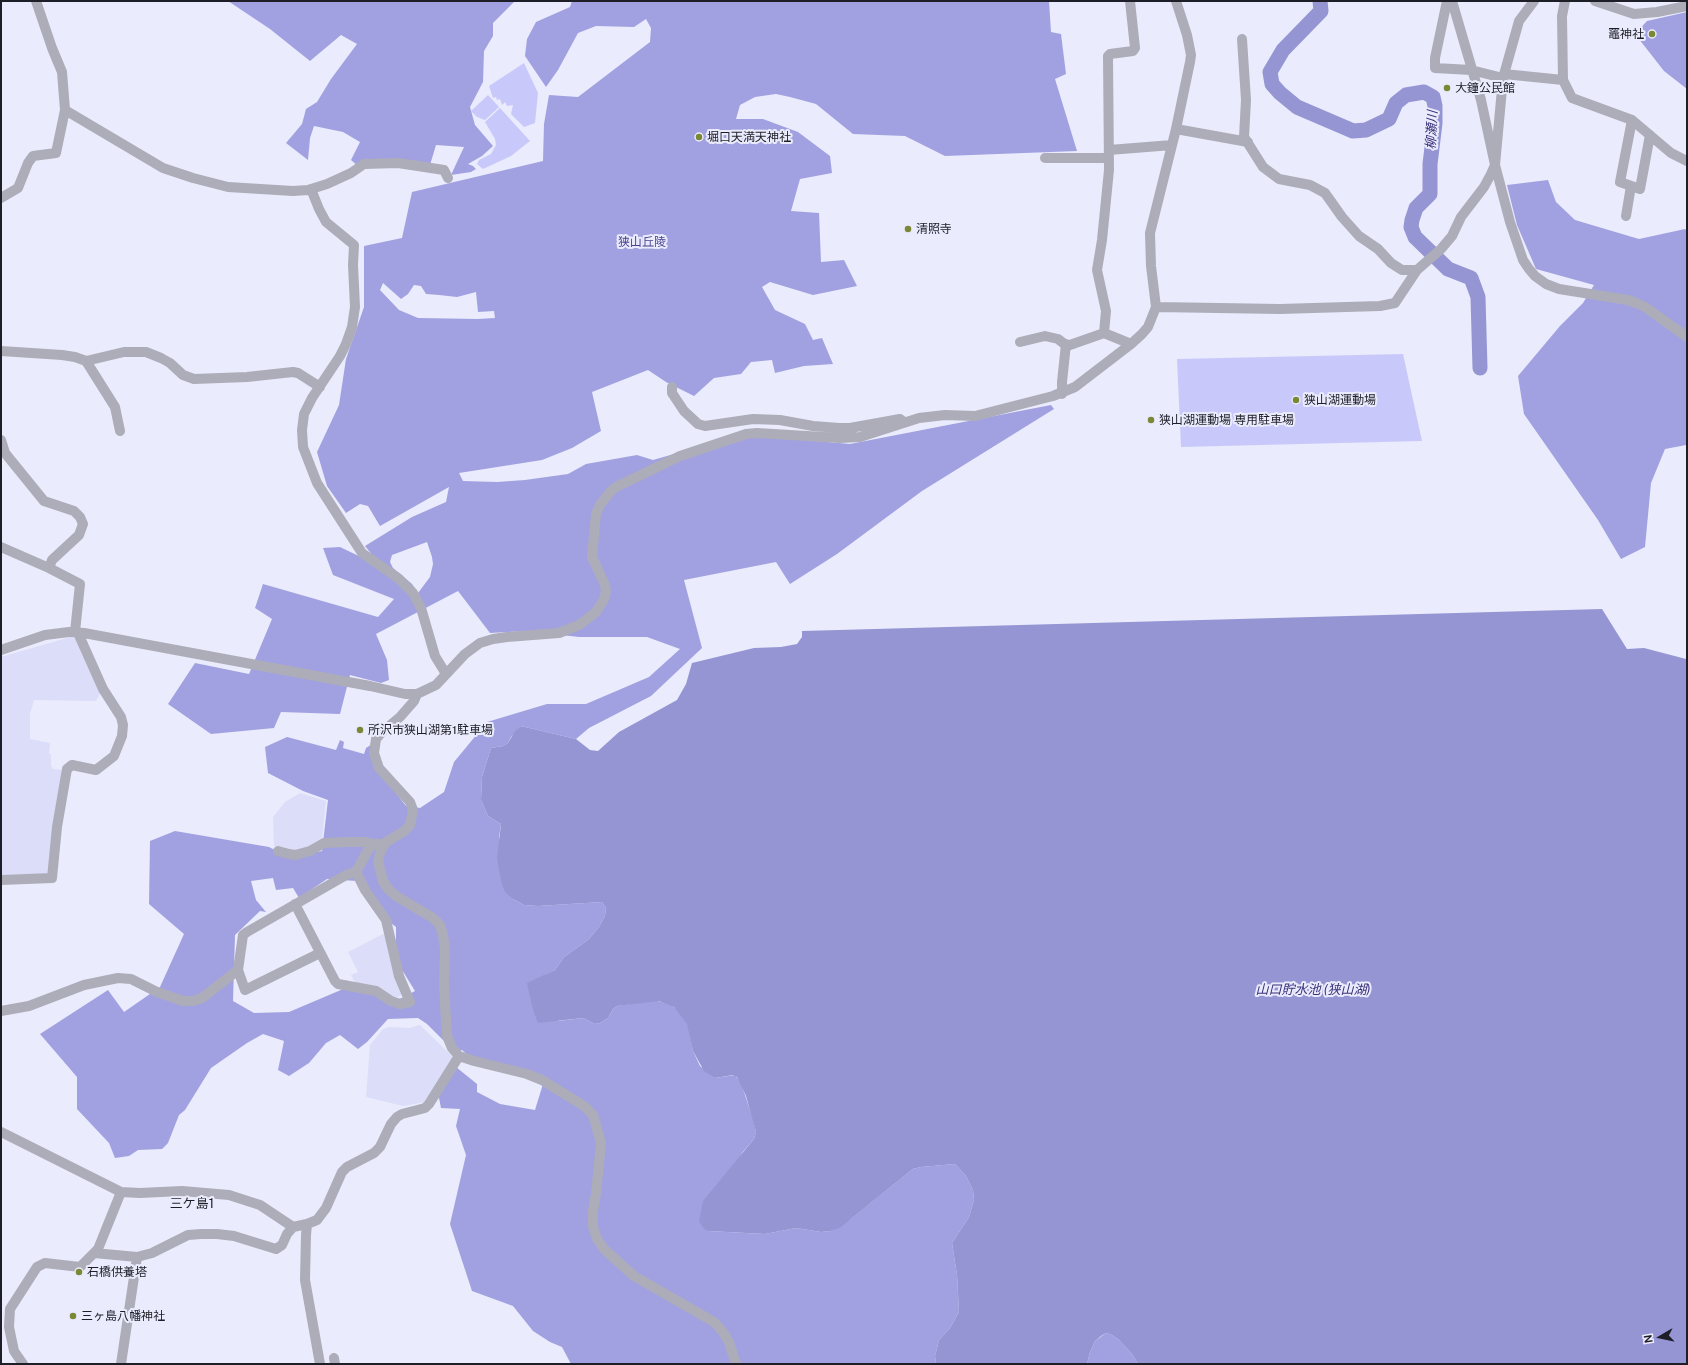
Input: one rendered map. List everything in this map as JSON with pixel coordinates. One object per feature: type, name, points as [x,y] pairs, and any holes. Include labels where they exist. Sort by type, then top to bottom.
[{"type":"street","points":[[1,198],[18,188],[28,163],[33,156],[56,153],[65,110],[62,72],[36,1]]},
{"type":"street","points":[[1104,333],[1106,312],[1097,270],[1102,240],[1109,154],[1108,56],[1110,54],[1133,52],[1136,48],[1130,1]]},
{"type":"street","points":[[1,650],[45,635],[77,633],[370,686],[404,694],[417,694],[436,685],[472,648],[487,641],[507,637],[559,633],[579,625],[596,612],[604,599],[606,592],[605,585],[592,557],[596,514],[605,497],[616,487],[680,456],[741,435],[757,433],[853,438],[869,435],[934,416],[975,416],[1062,394],[1088,378],[1131,344],[1148,327],[1156,307],[1151,266],[1150,232],[1189,75],[1190,54],[1187,35],[1176,1]]},
{"type":"street","points":[[1447,1],[1435,58],[1435,68],[1471,70],[1504,76],[1563,80]]},
{"type":"street","points":[[1452,1],[1481,100],[1495,165],[1523,260],[1535,276],[1546,284],[1559,289],[1628,300],[1636,303],[1645,307],[1687,337]]},
{"type":"street","points":[[1156,307],[1280,309],[1388,305],[1395,303],[1417,270],[1441,249],[1452,236],[1461,217],[1484,187],[1495,165],[1504,76],[1519,21],[1534,1]]},
{"type":"street","points":[[1565,1],[1562,16],[1563,80],[1572,98],[1632,120],[1671,153],[1687,161]]},
{"type":"street","points":[[1595,1],[1634,14],[1657,12],[1687,6]]},
{"type":"street","points":[[1242,39],[1246,100],[1244,136],[1262,167],[1279,179],[1310,185],[1325,193],[1342,217],[1359,236],[1378,249],[1391,263],[1402,270],[1417,270]]},
{"type":"street","points":[[65,110],[163,168],[228,187],[293,191],[310,189],[351,174],[364,164],[398,162],[444,170],[448,178]]},
{"type":"street","points":[[1632,120],[1620,182],[1640,189],[1650,135]]},
{"type":"street","points":[[1176,128],[1248,142]]},
{"type":"street","points":[[1045,158],[1109,154],[1172,145]]},
{"type":"street","points":[[1626,216],[1631,186]]},
{"type":"street","points":[[310,189],[326,222],[354,245],[354,307],[352,326],[340,356],[309,403],[304,414],[302,430],[305,456],[316,483],[362,553],[398,578],[413,593],[421,608],[435,656],[446,674]]},
{"type":"street","points":[[1020,342],[1045,336],[1058,339],[1068,346],[1104,333],[1131,344]]},
{"type":"street","points":[[1062,394],[1066,344]]},
{"type":"street","points":[[1,350],[68,356],[86,361],[124,352],[146,352],[170,363],[183,375],[194,379],[247,377],[298,372],[320,387]]},
{"type":"street","points":[[86,361],[115,407],[120,431]]},
{"type":"street","points":[[672,387],[672,393],[684,411],[698,424],[705,426],[753,418],[839,428],[850,428],[900,419],[906,423]]},
{"type":"street","points":[[1,440],[5,453],[44,501],[74,511],[80,517],[83,524],[79,535],[52,560],[49,568]]},
{"type":"street","points":[[1,547],[49,568],[80,584],[77,633],[103,689],[121,717],[123,725],[122,736],[114,756],[96,770],[72,765],[68,769],[57,827],[52,878],[1,880]]},
{"type":"street","points":[[278,850],[289,854],[295,854],[310,851],[324,843],[366,842],[373,844],[386,842],[403,832],[410,825],[413,810],[410,802],[378,768],[375,759],[375,747],[378,736],[400,718],[414,701],[417,694]]},
{"type":"street","points":[[386,842],[381,850],[378,861],[383,880],[396,896],[434,918],[442,930],[445,949],[444,984],[447,1036],[452,1048],[460,1056],[474,1061],[527,1074],[542,1080],[584,1106],[593,1116],[601,1143],[593,1211],[593,1227],[597,1239],[609,1254],[634,1276],[714,1322],[724,1332],[730,1342],[736,1364]]},
{"type":"street","points":[[320,953],[245,990],[238,970],[243,935],[348,874],[356,872],[373,844]]},
{"type":"street","points":[[295,904],[334,981],[338,984],[376,991],[391,1001],[400,1004],[410,1002],[399,976],[386,920],[365,890],[356,872]]},
{"type":"street","points":[[1,1011],[28,1006],[84,985],[118,978],[131,979],[171,998],[183,1001],[193,1001],[202,998],[238,970]]},
{"type":"street","points":[[94,1253],[137,1257],[152,1253],[188,1235],[201,1234],[234,1236],[276,1249],[282,1245],[287,1234],[293,1227],[317,1220],[326,1208],[342,1172],[347,1167],[374,1153],[380,1147],[390,1124],[396,1118],[402,1114],[425,1108],[430,1104],[460,1056]]},
{"type":"street","points":[[1,1132],[121,1192],[140,1193],[182,1191],[229,1195],[260,1205],[293,1227]]},
{"type":"street","points":[[23,1364],[14,1351],[9,1328],[10,1309],[37,1267],[45,1263],[80,1266],[98,1249],[121,1192]]},
{"type":"street","points":[[307,1224],[305,1280],[320,1364]]},
{"type":"street","points":[[121,1364],[137,1257]]},
{"type":"shaded area","points":[[524,63],[538,93],[535,123],[524,127],[511,114],[513,105],[507,106],[505,102],[502,105],[500,99],[497,100],[496,97],[493,98],[489,86]]},
{"type":"shaded area","points":[[488,95],[499,107],[485,120],[477,117],[471,111]]},
{"type":"shaded area","points":[[500,108],[530,141],[511,156],[483,169],[477,164],[479,160],[491,154],[496,145],[495,139],[485,122]]},
{"type":"shaded area","name":"狭山湖運動場","points":[[1403,354],[1422,441],[1181,447],[1177,359]]},
{"type":"shaded area","points":[[67,638],[78,638],[101,692],[96,701],[34,700],[30,714],[30,739],[50,743],[49,754],[51,754],[51,766],[53,769],[62,770],[50,871],[46,874],[1,875],[1,657]]},
{"type":"shaded area","points":[[300,793],[326,801],[322,840],[304,850],[288,851],[274,846],[273,817],[285,802]]},
{"type":"shaded area","points":[[385,933],[404,994],[391,1000],[355,983],[351,975],[358,972],[348,952]]},
{"type":"shaded area","points":[[420,1025],[455,1059],[425,1102],[403,1106],[366,1097],[370,1045],[383,1029],[389,1027],[409,1028]]},
{"type":"green space","points":[[228,1],[515,1],[493,23],[493,36],[484,51],[483,82],[470,107],[475,125],[493,146],[482,156],[468,164],[476,169],[471,172],[451,175],[464,147],[436,145],[430,165],[358,166],[351,160],[360,142],[343,132],[314,126],[310,138],[308,160],[286,143],[302,124],[306,109],[317,102],[331,79],[357,44],[341,35],[310,61],[270,29]]},
{"type":"green space","name":"狭山丘陵","points":[[572,1],[1049,1],[1051,32],[1061,34],[1066,74],[1055,79],[1077,151],[945,156],[905,136],[853,134],[816,104],[790,97],[776,94],[755,97],[740,105],[736,119],[763,119],[798,132],[830,156],[832,173],[800,179],[791,211],[819,213],[821,262],[844,260],[857,286],[813,295],[770,282],[762,287],[775,310],[805,324],[813,340],[822,338],[833,364],[804,366],[775,373],[772,360],[751,362],[741,374],[714,378],[694,396],[666,382],[648,370],[592,392],[601,431],[572,448],[542,460],[459,473],[463,481],[497,482],[525,480],[568,474],[586,464],[637,455],[653,460],[709,444],[760,436],[850,444],[1051,405],[1054,409],[922,491],[837,554],[790,584],[776,562],[684,580],[702,648],[651,696],[589,728],[576,739],[521,726],[511,737],[508,743],[503,746],[491,748],[482,777],[481,800],[488,816],[501,824],[499,837],[513,899],[524,905],[538,906],[602,902],[606,908],[605,916],[599,927],[588,940],[564,957],[555,970],[545,975],[558,1021],[583,1018],[595,1024],[608,1018],[613,1009],[617,1006],[649,1001],[658,1001],[670,1004],[681,1013],[688,1024],[693,1051],[700,1066],[715,1078],[735,1075],[741,1083],[756,1132],[754,1139],[742,1153],[708,1231],[765,1234],[796,1228],[821,1232],[831,1231],[852,1218],[913,1169],[955,1164],[966,1176],[973,1190],[974,1200],[969,1217],[952,1243],[957,1275],[959,1312],[950,1328],[939,1340],[935,1356],[936,1364],[571,1364],[562,1347],[550,1342],[533,1331],[513,1306],[472,1291],[450,1224],[466,1155],[456,1126],[460,1109],[441,1108],[438,1093],[456,1067],[477,1084],[477,1092],[500,1104],[535,1110],[543,1084],[471,1058],[462,1050],[452,1053],[444,1041],[427,1024],[418,1018],[388,1019],[367,1042],[358,1049],[340,1035],[326,1043],[309,1063],[289,1076],[278,1070],[284,1041],[263,1034],[247,1043],[211,1068],[185,1110],[179,1115],[168,1143],[162,1149],[138,1150],[129,1156],[115,1158],[109,1143],[77,1109],[77,1077],[40,1034],[108,990],[124,1012],[160,987],[184,934],[149,904],[150,841],[175,831],[269,847],[288,857],[322,851],[328,800],[303,791],[268,773],[265,747],[287,737],[336,750],[340,740],[344,742],[343,748],[364,754],[366,748],[372,744],[372,762],[406,806],[420,808],[444,792],[454,762],[487,722],[547,704],[586,704],[649,677],[680,649],[647,637],[579,637],[526,631],[490,633],[458,591],[376,634],[387,660],[389,680],[381,683],[350,675],[340,714],[281,712],[274,728],[211,734],[168,704],[195,663],[249,674],[272,619],[255,608],[263,584],[378,617],[394,599],[333,575],[323,548],[340,547],[365,559],[373,556],[365,546],[412,517],[446,502],[449,487],[380,526],[368,506],[360,504],[346,513],[327,486],[317,452],[339,405],[346,359],[364,307],[364,246],[402,238],[412,192],[543,161],[544,124],[549,95],[578,97],[650,42],[651,28],[646,19],[634,27],[596,26],[578,33],[558,70],[546,87],[525,56],[527,39],[536,22],[570,7]],"holes":[[[383,283],[401,299],[408,294],[414,285],[421,286],[426,294],[457,297],[476,292],[478,312],[494,311],[495,318],[418,318],[399,310],[380,290]],[[427,542],[433,564],[430,577],[418,593],[412,584],[393,568],[390,562],[392,555]],[[273,878],[276,890],[293,888],[299,898],[327,879],[357,881],[372,908],[396,927],[396,960],[415,991],[392,1003],[355,984],[289,1012],[254,1013],[233,1001],[235,935],[260,911],[266,912],[256,900],[251,881]]]},
{"type":"green space","points":[[1687,12],[1687,89],[1664,71],[1635,34],[1647,21]]},
{"type":"green space","points":[[1548,180],[1556,202],[1575,220],[1639,239],[1685,229],[1687,231],[1687,447],[1686,445],[1665,449],[1651,483],[1645,547],[1621,559],[1598,520],[1524,414],[1518,376],[1560,326],[1583,303],[1594,285],[1536,269],[1517,225],[1507,185]]},
{"type":"green space","points":[[1106,1333],[1119,1340],[1132,1354],[1138,1364],[1087,1364],[1095,1341]]},
{"type":"water","name":"山口貯水池 (狭山湖)","points":[[1602,609],[1627,649],[1644,648],[1686,659],[1687,661],[1687,1364],[1138,1364],[1132,1354],[1119,1340],[1106,1333],[1095,1341],[1087,1364],[936,1364],[935,1356],[939,1340],[950,1328],[959,1312],[957,1275],[952,1243],[969,1217],[974,1200],[973,1190],[966,1176],[955,1164],[913,1169],[841,1227],[831,1231],[821,1232],[796,1228],[765,1234],[708,1231],[704,1229],[699,1221],[703,1201],[754,1139],[756,1132],[746,1096],[737,1077],[733,1075],[715,1078],[704,1071],[693,1051],[687,1024],[674,1007],[659,1001],[617,1006],[613,1009],[608,1018],[595,1024],[583,1018],[538,1023],[533,1010],[527,983],[555,970],[564,957],[588,940],[599,927],[605,916],[606,908],[602,902],[538,906],[524,905],[513,899],[505,892],[501,881],[497,858],[501,824],[488,816],[481,800],[482,777],[491,748],[503,746],[508,743],[515,731],[521,726],[576,739],[590,750],[598,751],[619,732],[677,700],[686,684],[692,663],[754,648],[781,647],[797,644],[802,637],[802,631]]},
{"type":"waterway","name":"柳瀬川","points":[[1320,1],[1321,11],[1283,50],[1270,72],[1272,84],[1280,93],[1297,107],[1353,131],[1366,130],[1389,119],[1396,103],[1406,95],[1424,92],[1433,97],[1435,106],[1435,123],[1430,164],[1430,194],[1416,208],[1411,227],[1415,237],[1448,269],[1471,278],[1478,297],[1480,368]]},
{"type":"place","name":"竈神社","points":[[1652,34]]},
{"type":"place","name":"大鐘公民館","points":[[1447,88]]},
{"type":"place","name":"堀口天満天神社","points":[[699,137]]},
{"type":"place","name":"清照寺","points":[[908,229]]},
{"type":"place","name":"狭山湖運動場","points":[[1296,400]]},
{"type":"place","name":"狭山湖運動場 専用駐車場","points":[[1151,420]]},
{"type":"place","name":"所沢市狭山湖第1駐車場","points":[[360,730]]},
{"type":"place","name":"石橋供養塔","points":[[79,1272]]},
{"type":"place","name":"三ヶ島八幡神社","points":[[73,1316]]},
{"type":"district","name":"三ケ島1","points":[[192,1204]]}]
